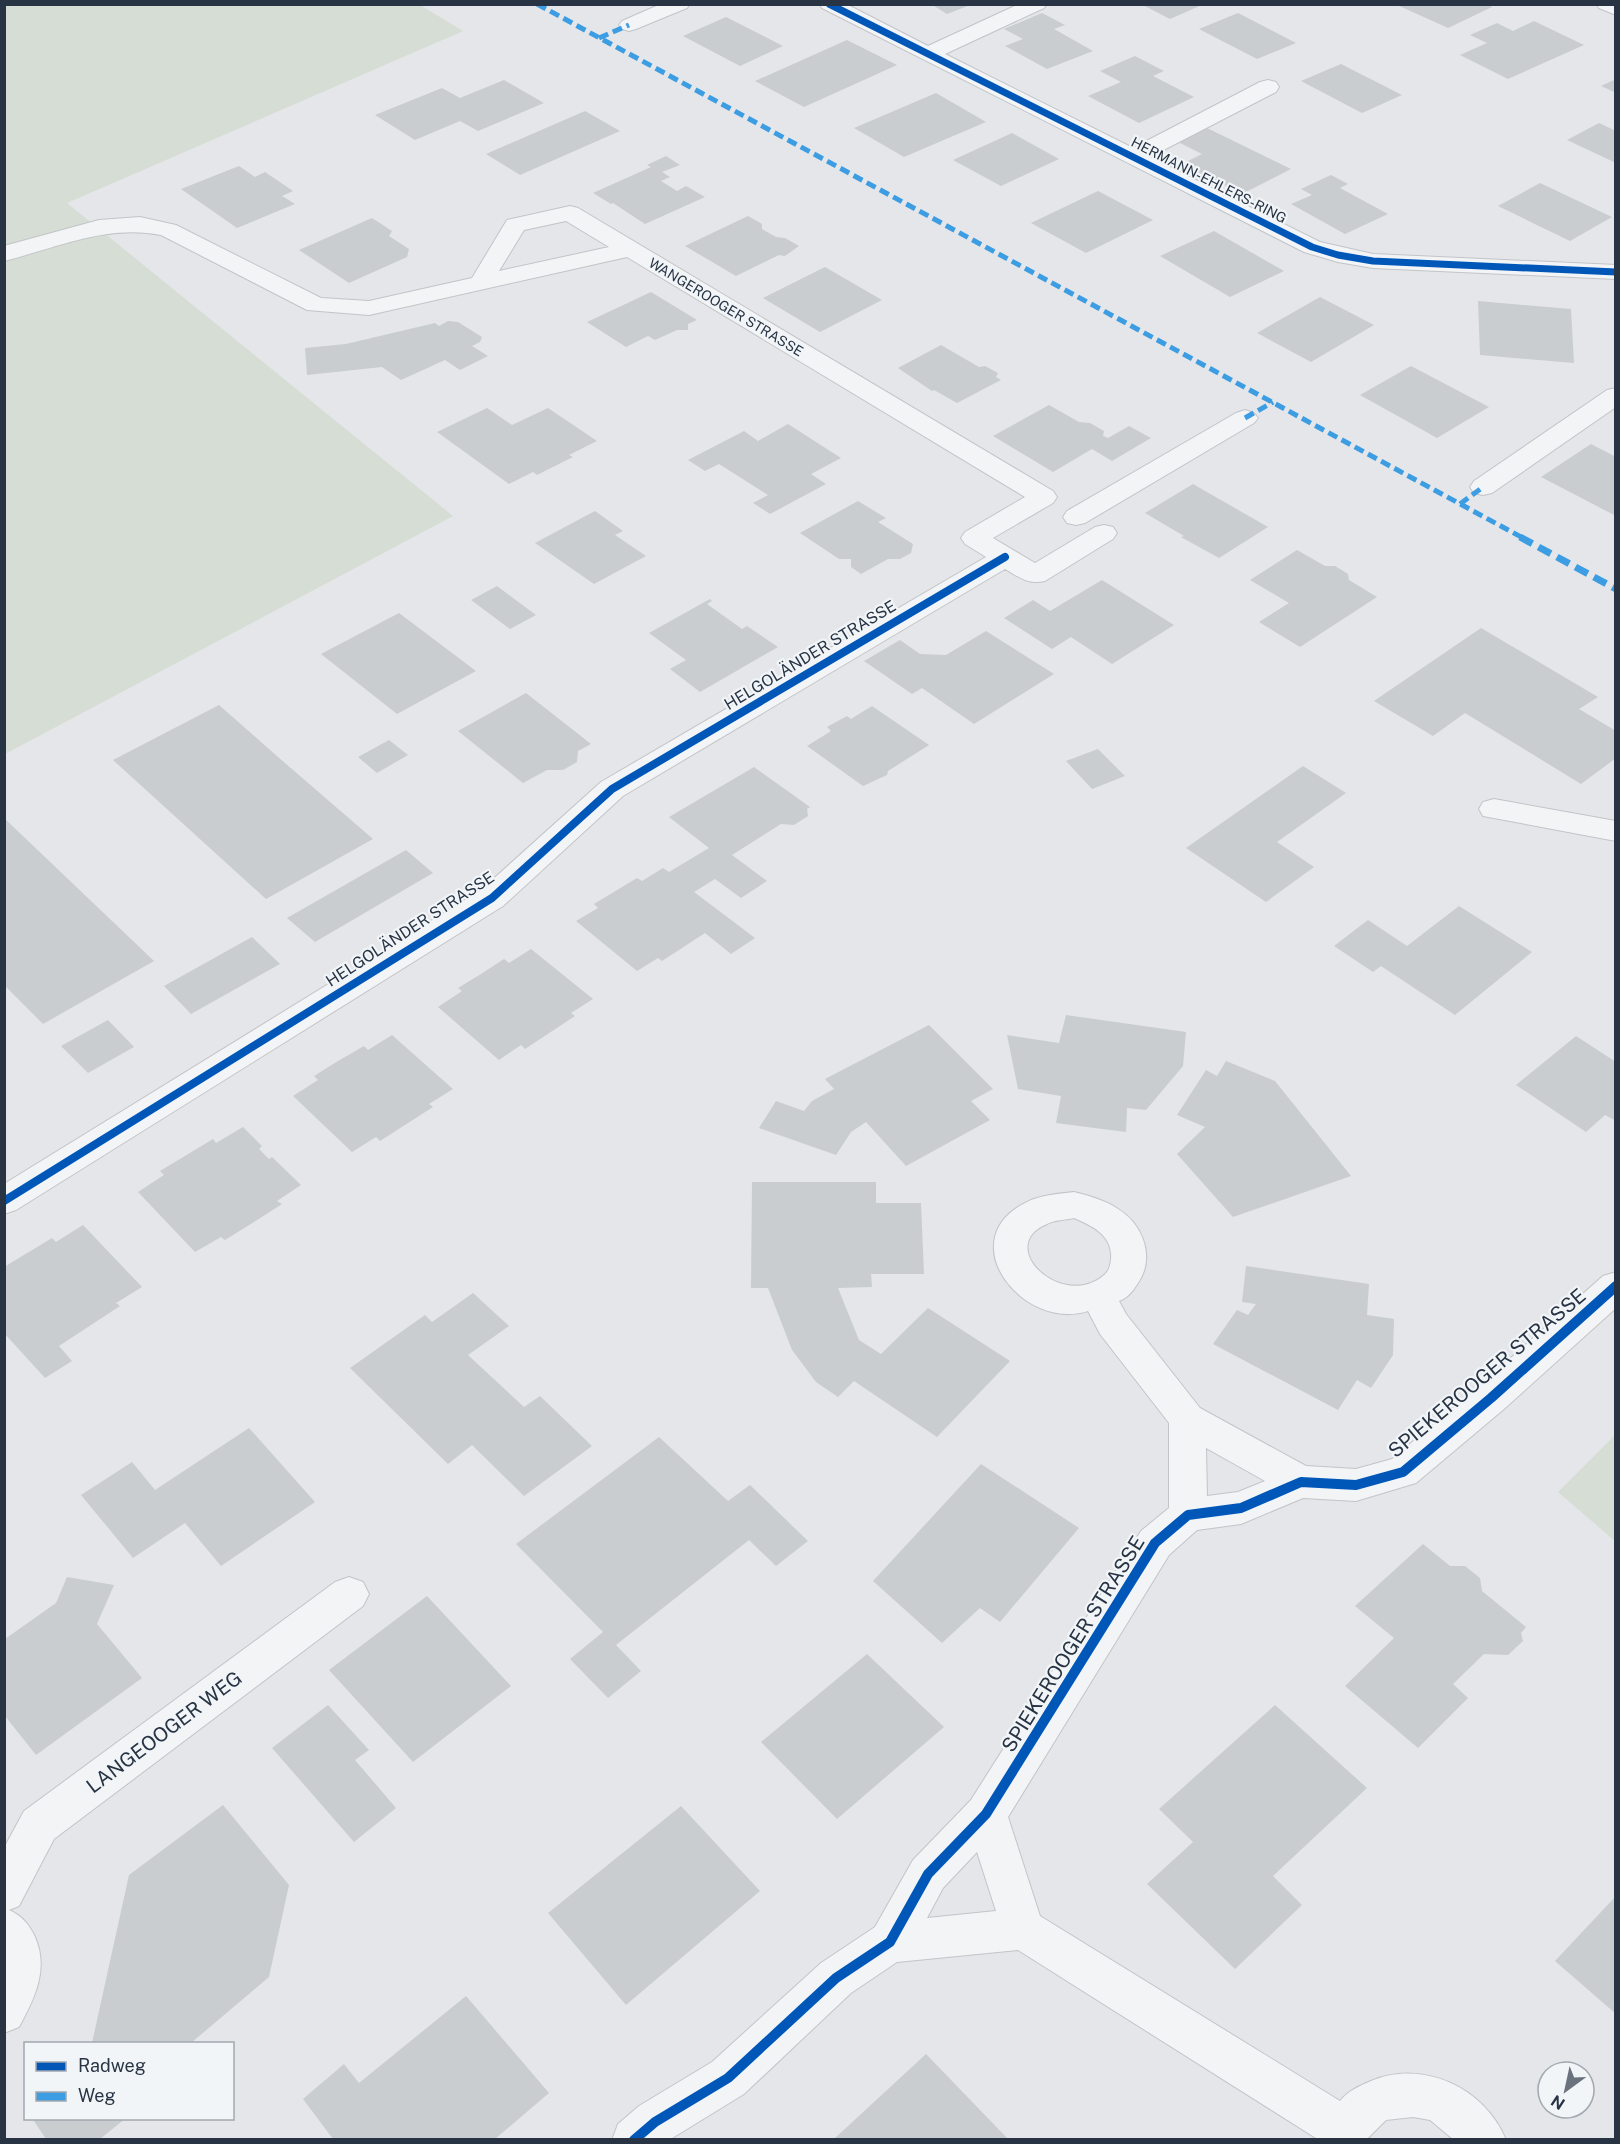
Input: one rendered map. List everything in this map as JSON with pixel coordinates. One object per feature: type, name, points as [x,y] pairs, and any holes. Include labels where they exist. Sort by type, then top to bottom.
[{"type":"street","points":[[629,25],[680,4]]},
{"type":"street","name":"HERMANN-EHLERS-RING","points":[[829,4],[1312,247],[1338,255],[1373,261],[1613,274]]},
{"type":"street","points":[[927,54],[1037,4]]},
{"type":"street","points":[[1606,4],[1616,9]]},
{"type":"street","points":[[1133,157],[1268,87]]},
{"type":"street","name":"WANGEROOGER STRASSE","points":[[480,284],[515,225],[570,213],[1044,497],[974,538],[1005,557]]},
{"type":"street","name":"WANGEROOGER STRASSE","points":[[4,254],[99,227],[140,224],[168,230],[316,305],[369,308],[630,249]]},
{"type":"street","points":[[1483,487],[1616,395]]},
{"type":"street","points":[[1076,517],[1245,418]]},
{"type":"street","points":[[1005,557],[1035,575],[1104,533]]},
{"type":"street","name":"HELGOLÄNDER STRASSE","points":[[4,1201],[492,898],[612,789],[1005,557]]},
{"type":"street","points":[[1494,809],[1616,831]]},
{"type":"street","name":"SPIEKEROOGER STRASSE","points":[[1098,1297],[1113,1324],[1187,1419],[1301,1482],[1356,1485],[1403,1472],[1491,1398],[1616,1286]]},
{"type":"street","points":[[1187,1419],[1188,1515]]},
{"type":"street","name":"SPIEKEROOGER STRASSE","points":[[891,1942],[928,1874],[987,1814],[1155,1543],[1188,1515],[1241,1508],[1301,1482]]},
{"type":"street","name":"LANGEOOGER WEG","points":[[4,1892],[39,1825],[349,1594]]},
{"type":"street","points":[[987,1814],[1023,1929],[1344,2135],[1361,2109],[1384,2096],[1412,2093],[1441,2102],[1467,2118],[1484,2139]]},
{"type":"street","points":[[4,1929],[12,1935],[21,1960],[18,1989],[4,2012]]},
{"type":"street","name":"SPIEKEROOGER STRASSE","points":[[634,2139],[655,2122],[728,2078],[836,1978],[891,1942],[1023,1929]]},
{"type":"shaded area","points":[[5,5],[420,5],[463,31],[67,203],[453,516],[5,754]]},
{"type":"shaded area","points":[[1615,1435],[1615,1541],[1558,1492]]},
{"type":"building","points":[[931,4],[970,4],[970,5],[947,14]]},
{"type":"building","points":[[1141,4],[1204,4],[1170,19]]},
{"type":"building","points":[[1395,4],[1487,4],[1492,7],[1448,28]]},
{"type":"building","points":[[1042,13],[1065,25],[1054,29],[1093,51],[1047,69],[1005,46],[1023,39],[1004,29]]},
{"type":"building","points":[[1238,13],[1296,43],[1257,59],[1199,29]]},
{"type":"building","points":[[726,17],[783,46],[740,66],[683,36]]},
{"type":"building","points":[[1534,21],[1584,45],[1508,79],[1460,55],[1487,43],[1470,35],[1497,23],[1513,31]]},
{"type":"building","points":[[847,40],[897,65],[804,107],[755,81]]},
{"type":"building","points":[[1135,56],[1164,71],[1153,76],[1194,97],[1139,123],[1088,96],[1121,82],[1100,71]]},
{"type":"building","points":[[1341,64],[1402,95],[1362,113],[1301,81]]},
{"type":"building","points":[[1616,79],[1616,93],[1601,86]]},
{"type":"building","points":[[504,80],[544,103],[478,131],[460,121],[415,140],[375,115],[442,88],[460,98]]},
{"type":"building","points":[[936,93],[986,122],[904,157],[854,128]]},
{"type":"building","points":[[585,111],[620,131],[520,175],[486,154]]},
{"type":"building","points":[[1599,123],[1616,131],[1616,163],[1567,140]]},
{"type":"building","points":[[1207,128],[1291,169],[1242,194],[1182,164],[1202,154],[1178,142]]},
{"type":"building","points":[[1012,133],[1059,159],[1001,186],[953,160]]},
{"type":"building","points":[[666,156],[680,165],[662,172],[670,177],[661,181],[677,191],[686,186],[705,197],[645,224],[593,193],[651,167],[647,165]]},
{"type":"building","points":[[239,166],[255,177],[265,172],[293,191],[282,196],[295,204],[237,228],[181,189]]},
{"type":"building","points":[[1331,175],[1348,184],[1340,188],[1388,214],[1345,234],[1291,204],[1312,195],[1301,189]]},
{"type":"building","points":[[1540,183],[1612,217],[1570,241],[1498,206]]},
{"type":"building","points":[[1098,191],[1153,220],[1086,253],[1031,223]]},
{"type":"building","points":[[748,216],[762,224],[762,229],[799,246],[785,256],[779,255],[736,276],[685,246]]},
{"type":"building","points":[[372,218],[392,231],[389,236],[409,249],[407,257],[349,283],[299,250]]},
{"type":"building","points":[[1214,231],[1284,271],[1230,297],[1160,256]]},
{"type":"building","points":[[825,267],[882,300],[820,332],[763,298]]},
{"type":"building","points":[[651,292],[697,320],[688,324],[688,330],[677,330],[655,340],[648,336],[626,347],[587,322]]},
{"type":"building","points":[[1320,297],[1374,325],[1311,362],[1257,333]]},
{"type":"building","points":[[1478,301],[1571,309],[1574,363],[1480,355]]},
{"type":"building","points":[[448,321],[458,322],[482,337],[480,342],[472,346],[488,356],[460,370],[445,360],[401,380],[382,367],[307,375],[305,348],[346,344],[435,323],[439,326]]},
{"type":"building","points":[[941,345],[979,367],[985,366],[998,373],[996,377],[1001,380],[957,403],[932,391],[898,368]]},
{"type":"building","points":[[1411,366],[1489,407],[1437,438],[1360,395]]},
{"type":"building","points":[[1049,405],[1079,422],[1090,423],[1104,431],[1103,436],[1108,438],[1129,426],[1151,438],[1112,461],[1092,449],[1053,472],[993,436]]},
{"type":"building","points":[[487,408],[512,425],[548,408],[597,441],[569,455],[573,457],[537,475],[533,472],[509,484],[437,432]]},
{"type":"building","points":[[788,424],[841,458],[811,474],[826,484],[770,514],[753,503],[768,495],[719,464],[705,471],[688,460],[744,431],[758,441]]},
{"type":"building","points":[[1591,444],[1616,457],[1616,516],[1541,477]]},
{"type":"building","points":[[1193,484],[1268,527],[1219,558],[1181,537],[1184,536],[1145,513]]},
{"type":"building","points":[[858,501],[886,518],[878,522],[913,544],[911,553],[900,559],[888,559],[861,574],[851,567],[851,559],[839,559],[800,533]]},
{"type":"building","points":[[595,511],[623,531],[615,535],[646,556],[594,584],[535,543]]},
{"type":"building","points":[[1297,550],[1325,566],[1335,566],[1348,574],[1349,580],[1377,597],[1300,647],[1259,622],[1289,603],[1250,580]]},
{"type":"building","points":[[1102,580],[1174,625],[1112,664],[1071,637],[1052,649],[1004,618],[1033,600],[1050,611]]},
{"type":"building","points":[[497,586],[536,615],[510,629],[471,600]]},
{"type":"building","points":[[710,599],[712,601],[707,604],[742,629],[747,626],[778,647],[700,692],[670,669],[686,660],[649,633]]},
{"type":"building","points":[[399,613],[476,671],[397,714],[321,654]]},
{"type":"building","points":[[1481,628],[1598,697],[1579,709],[1616,731],[1616,758],[1581,784],[1465,713],[1433,736],[1374,701]]},
{"type":"building","points":[[986,631],[1054,674],[974,724],[922,688],[912,694],[864,661],[900,640],[920,654],[946,655]]},
{"type":"building","points":[[526,693],[591,744],[578,751],[577,762],[563,770],[547,770],[523,783],[458,731]]},
{"type":"building","points":[[219,705],[373,839],[266,899],[113,760]]},
{"type":"building","points":[[872,706],[929,745],[888,771],[887,775],[863,786],[807,746],[831,731],[827,727],[847,716],[851,719]]},
{"type":"building","points":[[389,740],[408,755],[377,773],[358,757]]},
{"type":"building","points":[[1098,749],[1125,776],[1092,789],[1066,761]]},
{"type":"building","points":[[1303,766],[1346,793],[1277,842],[1314,867],[1266,902],[1186,848]]},
{"type":"building","points":[[754,767],[810,807],[807,809],[808,816],[794,825],[781,824],[732,855],[767,881],[741,898],[715,879],[694,892],[755,938],[731,954],[705,933],[662,961],[658,958],[637,971],[576,921],[598,908],[594,904],[637,878],[642,881],[663,868],[669,872],[709,848],[669,817]]},
{"type":"building","points":[[4,818],[154,961],[43,1024],[4,985]]},
{"type":"building","points":[[406,850],[433,873],[315,942],[287,918]]},
{"type":"building","points":[[1459,906],[1532,952],[1455,1015],[1381,966],[1373,972],[1334,946],[1368,920],[1407,946]]},
{"type":"building","points":[[252,937],[280,964],[191,1014],[164,986]]},
{"type":"building","points":[[531,949],[593,999],[571,1013],[575,1016],[525,1049],[521,1045],[499,1060],[438,1007],[462,991],[458,988],[504,959],[509,963]]},
{"type":"building","points":[[1066,1015],[1186,1032],[1183,1066],[1146,1110],[1127,1108],[1126,1132],[1056,1123],[1061,1096],[1018,1089],[1007,1035],[1059,1043]]},
{"type":"building","points":[[108,1020],[134,1047],[88,1073],[61,1046]]},
{"type":"building","points":[[929,1025],[993,1089],[971,1101],[990,1120],[906,1166],[866,1122],[851,1132],[836,1155],[759,1128],[776,1101],[804,1111],[812,1101],[834,1089],[825,1079]]},
{"type":"building","points":[[392,1035],[453,1089],[429,1104],[433,1107],[380,1141],[376,1137],[352,1152],[293,1096],[318,1080],[314,1076],[338,1061],[364,1046],[368,1050]]},
{"type":"building","points":[[1576,1036],[1616,1062],[1616,1121],[1605,1115],[1586,1132],[1516,1085]]},
{"type":"building","points":[[1226,1061],[1275,1081],[1351,1176],[1233,1217],[1177,1154],[1205,1127],[1177,1115],[1206,1070],[1217,1076]]},
{"type":"building","points":[[243,1127],[262,1146],[259,1149],[269,1159],[272,1157],[301,1185],[277,1201],[282,1204],[254,1222],[225,1240],[221,1237],[195,1252],[138,1192],[164,1175],[160,1171],[213,1139],[216,1143]]},
{"type":"building","points":[[752,1182],[876,1182],[876,1203],[921,1203],[924,1274],[871,1274],[872,1287],[838,1288],[859,1340],[881,1354],[928,1308],[1010,1361],[937,1437],[854,1381],[838,1397],[816,1382],[792,1350],[768,1288],[751,1288]]},
{"type":"building","points":[[83,1225],[142,1287],[116,1303],[120,1306],[59,1346],[72,1361],[45,1378],[4,1333],[4,1267],[52,1238],[56,1242]]},
{"type":"building","points":[[1246,1266],[1369,1284],[1367,1315],[1394,1319],[1393,1355],[1371,1388],[1357,1380],[1338,1410],[1213,1344],[1237,1310],[1248,1315],[1256,1304],[1242,1302]]},
{"type":"building","points":[[473,1293],[509,1326],[468,1355],[524,1407],[540,1396],[592,1446],[524,1496],[472,1445],[448,1464],[350,1368],[425,1315],[432,1322]]},
{"type":"building","points":[[249,1428],[315,1502],[221,1566],[185,1523],[133,1558],[81,1495],[132,1462],[155,1490]]},
{"type":"building","points":[[659,1437],[728,1501],[750,1485],[808,1541],[776,1566],[749,1540],[616,1645],[641,1671],[608,1698],[570,1659],[603,1632],[516,1544]]},
{"type":"building","points":[[981,1464],[1079,1528],[1000,1622],[980,1608],[942,1643],[873,1581]]},
{"type":"building","points":[[1423,1544],[1450,1566],[1465,1566],[1480,1578],[1482,1591],[1526,1627],[1521,1633],[1523,1641],[1508,1655],[1484,1654],[1453,1684],[1468,1698],[1418,1748],[1345,1686],[1394,1638],[1355,1606]]},
{"type":"building","points":[[67,1577],[114,1585],[97,1624],[142,1678],[36,1755],[5,1716],[5,1639],[56,1603]]},
{"type":"building","points":[[427,1596],[511,1686],[413,1762],[329,1670]]},
{"type":"building","points":[[867,1654],[944,1727],[837,1819],[761,1742]]},
{"type":"building","points":[[328,1705],[369,1750],[355,1760],[396,1808],[354,1842],[272,1748]]},
{"type":"building","points":[[1275,1705],[1367,1788],[1273,1876],[1302,1905],[1235,1969],[1147,1884],[1193,1842],[1159,1809]]},
{"type":"building","points":[[223,1805],[289,1885],[269,1977],[192,2042],[92,2042],[129,1875]]},
{"type":"building","points":[[681,1806],[760,1891],[626,2005],[548,1913]]},
{"type":"building","points":[[1616,1896],[1616,2014],[1555,1961]]},
{"type":"building","points":[[466,1996],[549,2093],[495,2139],[333,2139],[303,2099],[344,2064],[359,2083]]},
{"type":"building","points":[[926,2054],[1008,2139],[834,2139]]},
{"type":"building","points":[[33,2120],[124,2120],[100,2139],[46,2139]]},
{"type":"marked path","points":[[537,4],[1616,589]]},
{"type":"marked path","points":[[599,38],[629,25]]},
{"type":"marked path","points":[[1245,418],[1273,402]]},
{"type":"marked path","points":[[1460,504],[1483,487]]},
{"type":"cycle path","points":[[829,4],[1312,247],[1338,255],[1373,261],[1616,272]]},
{"type":"cycle path","points":[[4,1201],[492,898],[612,789],[1005,557]]},
{"type":"cycle path","points":[[634,2140],[655,2122],[728,2078],[836,1978],[890,1942],[928,1874],[986,1814],[1155,1543],[1188,1515],[1241,1508],[1301,1482],[1356,1485],[1403,1472],[1491,1398],[1616,1286]]}]
